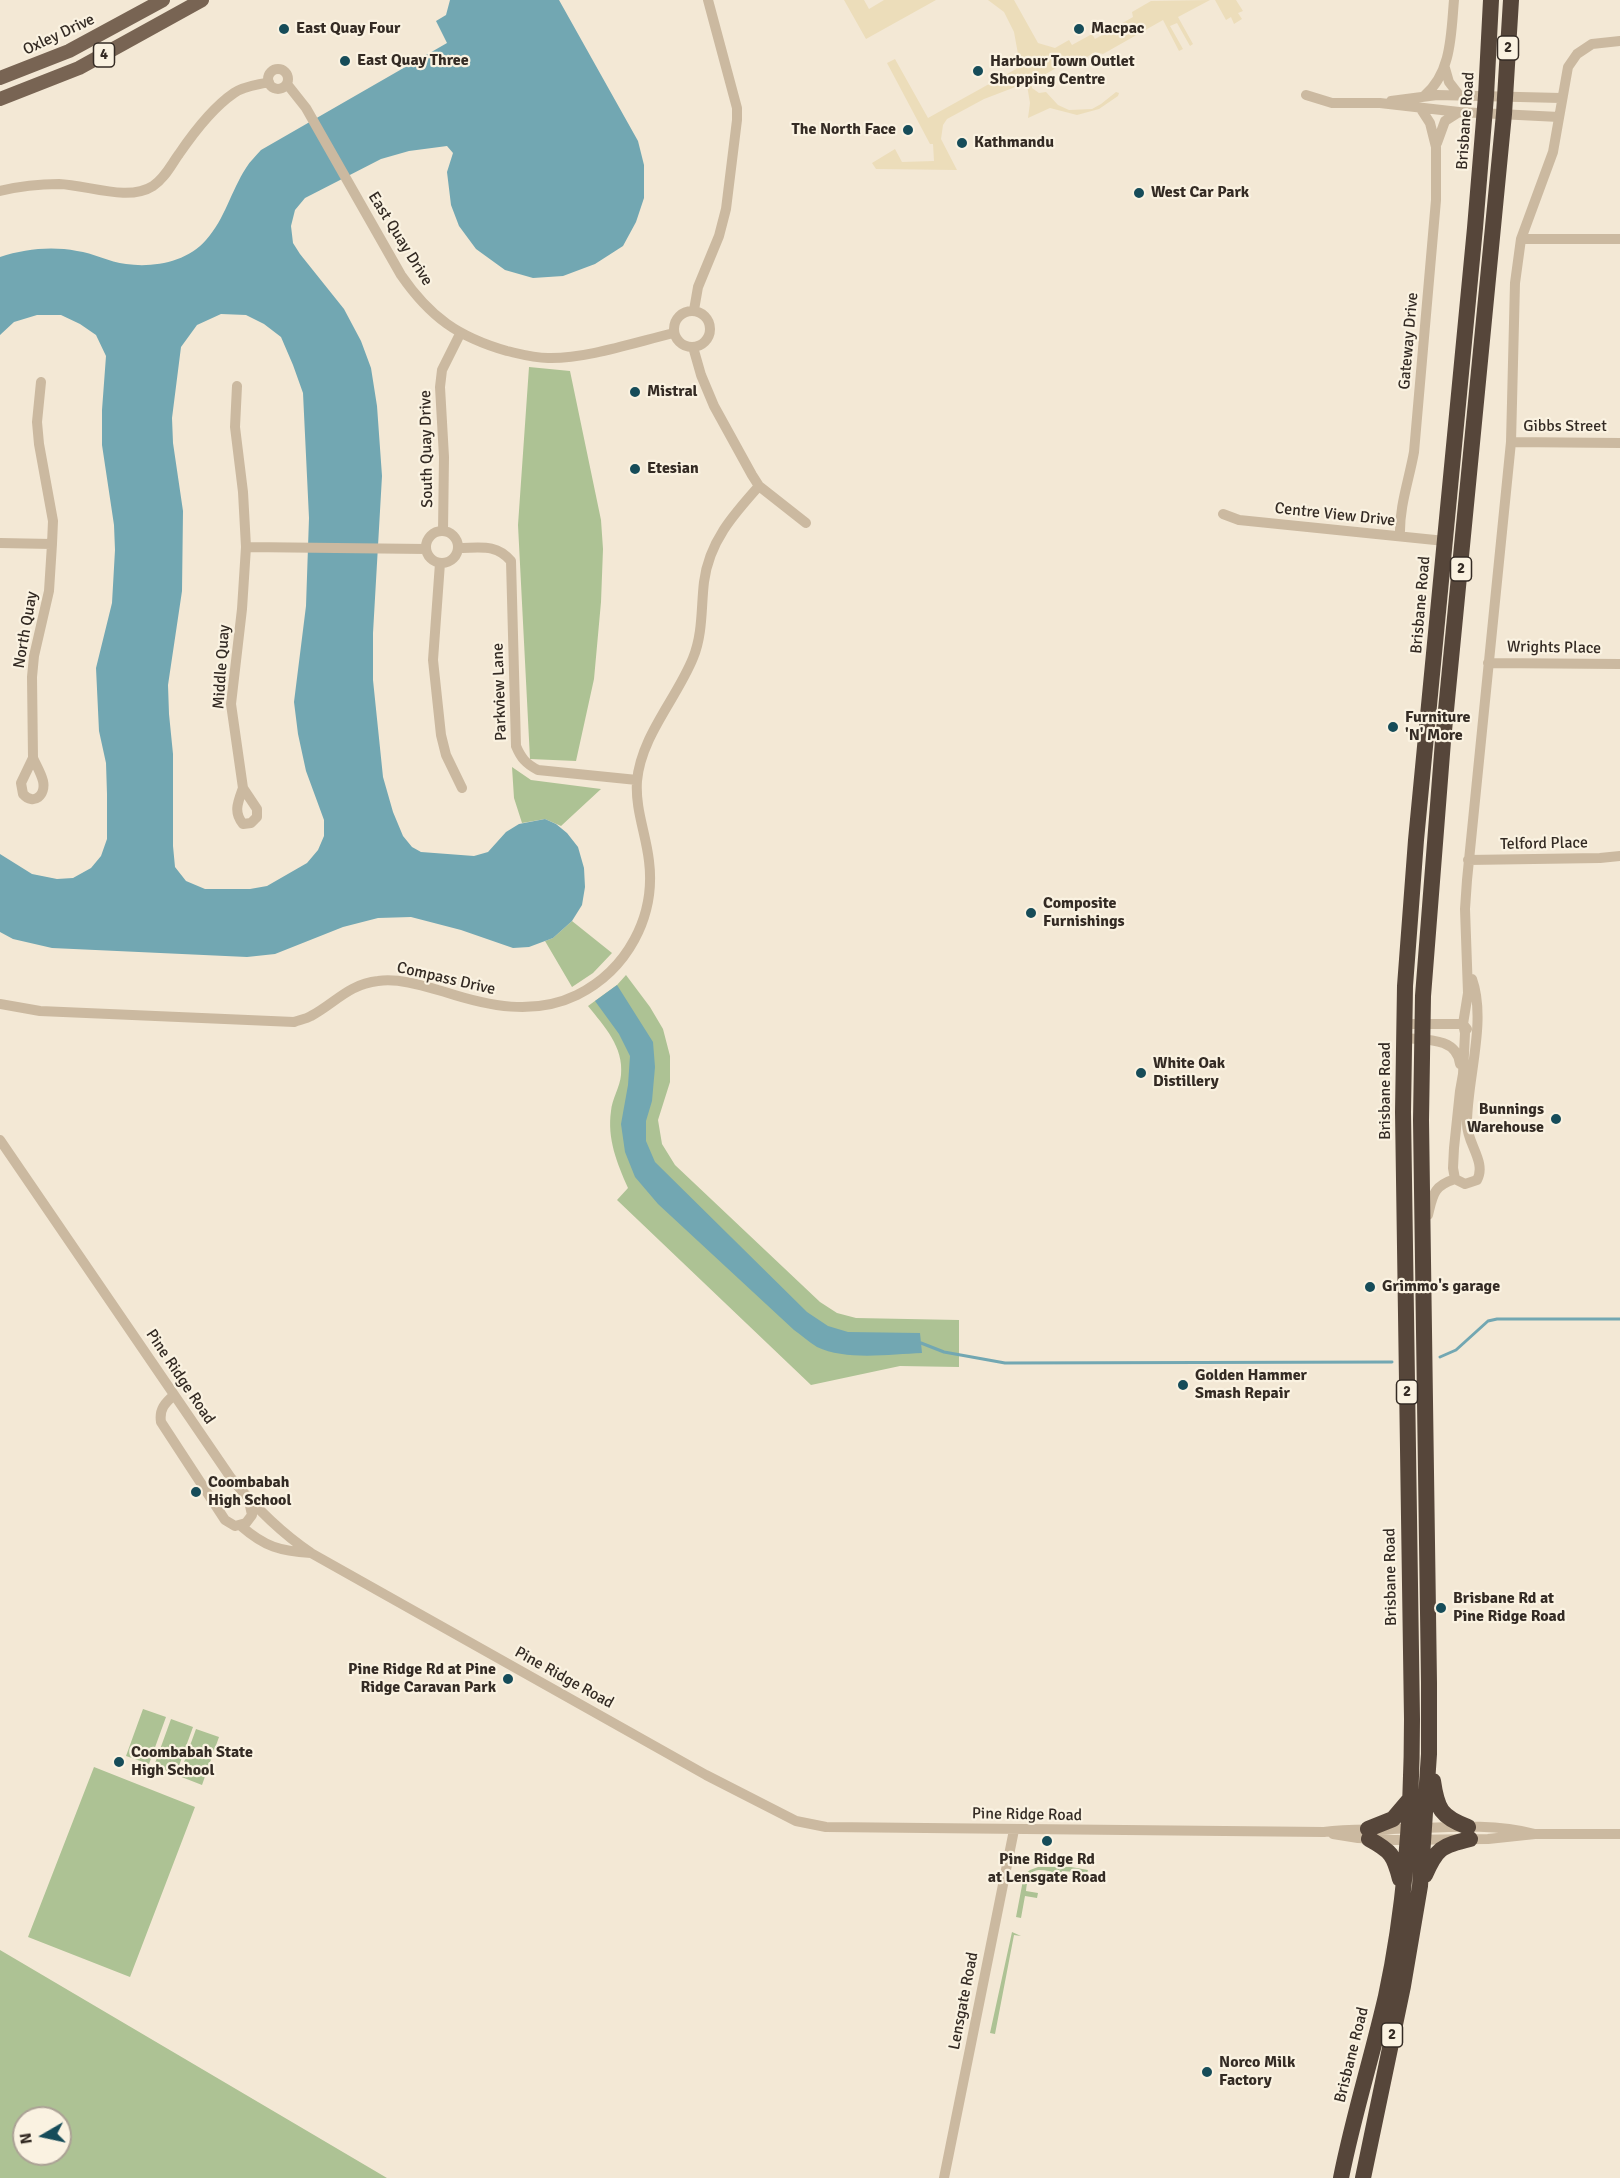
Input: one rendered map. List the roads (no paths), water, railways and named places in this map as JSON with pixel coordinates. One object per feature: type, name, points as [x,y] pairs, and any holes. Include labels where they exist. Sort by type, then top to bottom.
[{"type":"highway","name":"Brisbane Road","points":[[1341,2178],[1386,1995],[1402,1889],[1410,1799],[1412,1719],[1403,1112],[1404,1031],[1410,903],[1485,113],[1491,0]]},
{"type":"highway","name":"Brisbane Road","points":[[1363,2178],[1403,1986],[1420,1886],[1424,1833],[1428,1754],[1428,1551],[1422,1238],[1422,1032],[1427,929],[1443,741],[1504,114],[1511,0]]},
{"type":"highway","points":[[1420,1886],[1431,1861],[1440,1849],[1469,1833],[1438,1807],[1428,1754]]},
{"type":"highway","points":[[1402,1889],[1393,1855],[1369,1834],[1393,1819],[1410,1799]]},
{"type":"main road","name":"Oxley Drive","points":[[0,78],[69,51],[163,0]]},
{"type":"main road","name":"4","points":[[0,99],[79,68],[202,0]]},
{"type":"street","points":[[694,310],[698,287],[719,236],[726,209],[737,120],[737,108],[708,0]]},
{"type":"street","points":[[1424,96],[1434,88],[1445,68],[1454,0]]},
{"type":"street","points":[[1455,1179],[1453,1168],[1463,1074],[1465,1033],[1463,1024],[1467,1004],[1465,909],[1468,860],[1510,442],[1515,283],[1521,239],[1553,152],[1568,67],[1577,54],[1593,44],[1620,41]]},
{"type":"street","points":[[1445,68],[1449,82],[1459,95]]},
{"type":"street","points":[[279,69],[287,75],[287,84],[283,88],[272,87],[269,82],[271,73],[279,69]]},
{"type":"street","points":[[0,191],[32,184],[95,188],[124,194],[144,190],[154,185],[171,168],[193,134],[234,93],[243,88],[269,82]]},
{"type":"street","name":"East Quay Drive","points":[[287,84],[306,108],[401,275],[434,315],[460,334],[489,346],[522,355],[547,358],[576,356],[674,333]]},
{"type":"street","points":[[1380,103],[1424,96],[1562,94]]},
{"type":"street","points":[[1306,95],[1332,103],[1380,103],[1458,112],[1559,117]]},
{"type":"street","name":"Gateway Drive","points":[[1400,536],[1401,510],[1408,489],[1416,431],[1436,200],[1436,147],[1430,123],[1421,109]]},
{"type":"street","name":"Gateway Drive","points":[[1436,147],[1444,122],[1458,112]]},
{"type":"street","points":[[1521,239],[1620,239]]},
{"type":"street","points":[[694,310],[707,318],[710,328],[706,341],[693,347],[681,344],[674,333],[674,327],[680,315],[694,310]]},
{"type":"street","name":"South Quay Drive","points":[[443,531],[444,457],[440,387],[442,370],[460,334]]},
{"type":"street","points":[[693,347],[701,375],[714,406],[759,486],[806,523]]},
{"type":"street","name":"North Quay","points":[[33,758],[32,677],[34,656],[49,591],[52,544],[52,521],[37,422],[41,382]]},
{"type":"street","name":"Middle Quay","points":[[237,386],[235,427],[243,492],[246,547],[242,609],[231,704],[243,788]]},
{"type":"street","name":"Gibbs Street","points":[[1510,442],[1620,443]]},
{"type":"street","name":"Compass Drive","points":[[0,1004],[40,1011],[294,1022],[311,1016],[332,1000],[356,987],[378,981],[401,981],[485,1005],[515,1008],[546,1006],[575,996],[596,984],[616,966],[639,933],[648,907],[651,884],[649,860],[639,812],[637,780],[652,734],[679,689],[694,656],[701,623],[704,581],[710,556],[725,526],[759,486]]},
{"type":"street","name":"Centre View Drive","points":[[1223,514],[1239,520],[1445,541]]},
{"type":"street","points":[[443,531],[454,537],[458,548],[452,560],[440,563],[431,559],[426,549],[430,537],[434,533],[443,531]]},
{"type":"street","points":[[1,543],[52,544]]},
{"type":"street","points":[[246,547],[426,549]]},
{"type":"street","name":"Parkview Lane","points":[[458,548],[494,548],[504,553],[511,561],[516,746],[521,758],[538,770],[637,780]]},
{"type":"street","points":[[440,563],[433,660],[441,735],[446,755],[462,789]]},
{"type":"street","name":"Wrights Place","points":[[1488,663],[1620,664]]},
{"type":"street","name":"Telford Place","points":[[1468,860],[1620,856]]},
{"type":"street","points":[[1422,1238],[1436,1189],[1441,1184],[1455,1179],[1465,1184],[1477,1180],[1480,1176],[1479,1163],[1467,1129],[1477,1023],[1474,985],[1468,968]]},
{"type":"street","points":[[1404,1031],[1422,1032],[1463,1024]]},
{"type":"street","points":[[1463,1024],[1476,1044]]},
{"type":"street","points":[[1404,1031],[1422,1032],[1455,1049],[1459,1059],[1460,1091]]},
{"type":"street","name":"Pine Ridge Road","points":[[0,1140],[231,1478],[249,1501],[279,1528],[311,1553],[697,1771],[796,1821],[826,1827],[1014,1830],[1407,1834],[1469,1833],[1515,1829],[1535,1834],[1620,1834]]},
{"type":"street","points":[[174,1395],[161,1410],[162,1422],[225,1520],[235,1526],[241,1526],[275,1548],[311,1553]]},
{"type":"street","points":[[241,1526],[250,1520],[252,1515],[249,1501]]},
{"type":"street","name":"Lensgate Road","points":[[944,2178],[1014,1830]]},
{"type":"water","points":[[450,0],[559,0],[638,141],[644,165],[644,198],[636,222],[623,246],[595,264],[563,276],[533,278],[505,270],[476,249],[459,226],[451,205],[447,172],[453,153],[447,146],[409,151],[381,159],[305,198],[295,210],[291,226],[293,243],[344,309],[361,341],[371,368],[377,406],[382,476],[373,633],[373,680],[383,777],[403,836],[412,847],[421,852],[474,856],[488,852],[506,832],[519,824],[545,819],[567,833],[578,847],[584,868],[585,887],[582,905],[572,921],[553,938],[529,947],[513,948],[461,930],[411,917],[378,918],[343,927],[275,954],[247,957],[52,948],[13,939],[0,932],[0,854],[32,874],[57,879],[73,878],[91,868],[101,856],[107,839],[106,763],[99,731],[96,668],[112,603],[115,550],[114,525],[102,445],[106,356],[96,335],[61,315],[37,315],[14,322],[0,335],[0,257],[28,250],[67,249],[120,263],[147,265],[169,262],[189,254],[213,232],[249,163],[261,150],[447,43],[436,21],[446,15]],"holes":[[[221,314],[246,315],[264,324],[281,337],[303,393],[309,518],[306,606],[294,702],[306,771],[324,820],[324,836],[318,850],[307,863],[267,886],[250,889],[205,889],[186,881],[175,867],[173,846],[173,754],[168,685],[182,591],[183,511],[173,443],[172,418],[181,347],[197,325]]]},
{"type":"water","points":[[617,985],[653,1042],[655,1067],[652,1101],[646,1121],[646,1141],[655,1162],[807,1312],[828,1326],[848,1332],[920,1333],[922,1353],[855,1355],[841,1354],[817,1347],[794,1330],[658,1204],[635,1177],[625,1152],[621,1124],[628,1085],[630,1056],[619,1034],[595,1001]]},
{"type":"waterway","points":[[1440,1357],[1456,1350],[1488,1321],[1497,1319],[1620,1319]]},
{"type":"waterway","points":[[921,1343],[944,1352],[1005,1363],[1392,1362]]},
{"type":"place","name":"East Quay Four","points":[[284,29]]},
{"type":"place","name":"Macpac","points":[[1079,29]]},
{"type":"place","name":"East Quay Three","points":[[345,61]]},
{"type":"place","name":"Harbour Town Outlet Shopping Centre","points":[[978,71]]},
{"type":"place","name":"The North Face","points":[[908,130]]},
{"type":"place","name":"Kathmandu","points":[[962,143]]},
{"type":"place","name":"West Car Park","points":[[1139,193]]},
{"type":"place","name":"Mistral","points":[[635,392]]},
{"type":"place","name":"Etesian","points":[[635,469]]},
{"type":"place","name":"Furniture 'N' More","points":[[1393,727]]},
{"type":"place","name":"Composite Furnishings","points":[[1031,913]]},
{"type":"place","name":"White Oak Distillery","points":[[1141,1073]]},
{"type":"place","name":"Bunnings Warehouse","points":[[1556,1119]]},
{"type":"place","name":"Grimmo's garage","points":[[1370,1287]]},
{"type":"place","name":"Golden Hammer Smash Repair","points":[[1183,1385]]},
{"type":"place","name":"Coombabah High School","points":[[196,1492]]},
{"type":"place","name":"Brisbane Rd at Pine Ridge Road","points":[[1441,1608]]},
{"type":"place","name":"Pine Ridge Rd at Pine Ridge Caravan Park","points":[[508,1679]]},
{"type":"place","name":"Coombabah State High School","points":[[119,1762]]},
{"type":"place","name":"Pine Ridge Rd at Lensgate Road","points":[[1047,1841]]},
{"type":"place","name":"Norco Milk Factory","points":[[1207,2072]]}]
